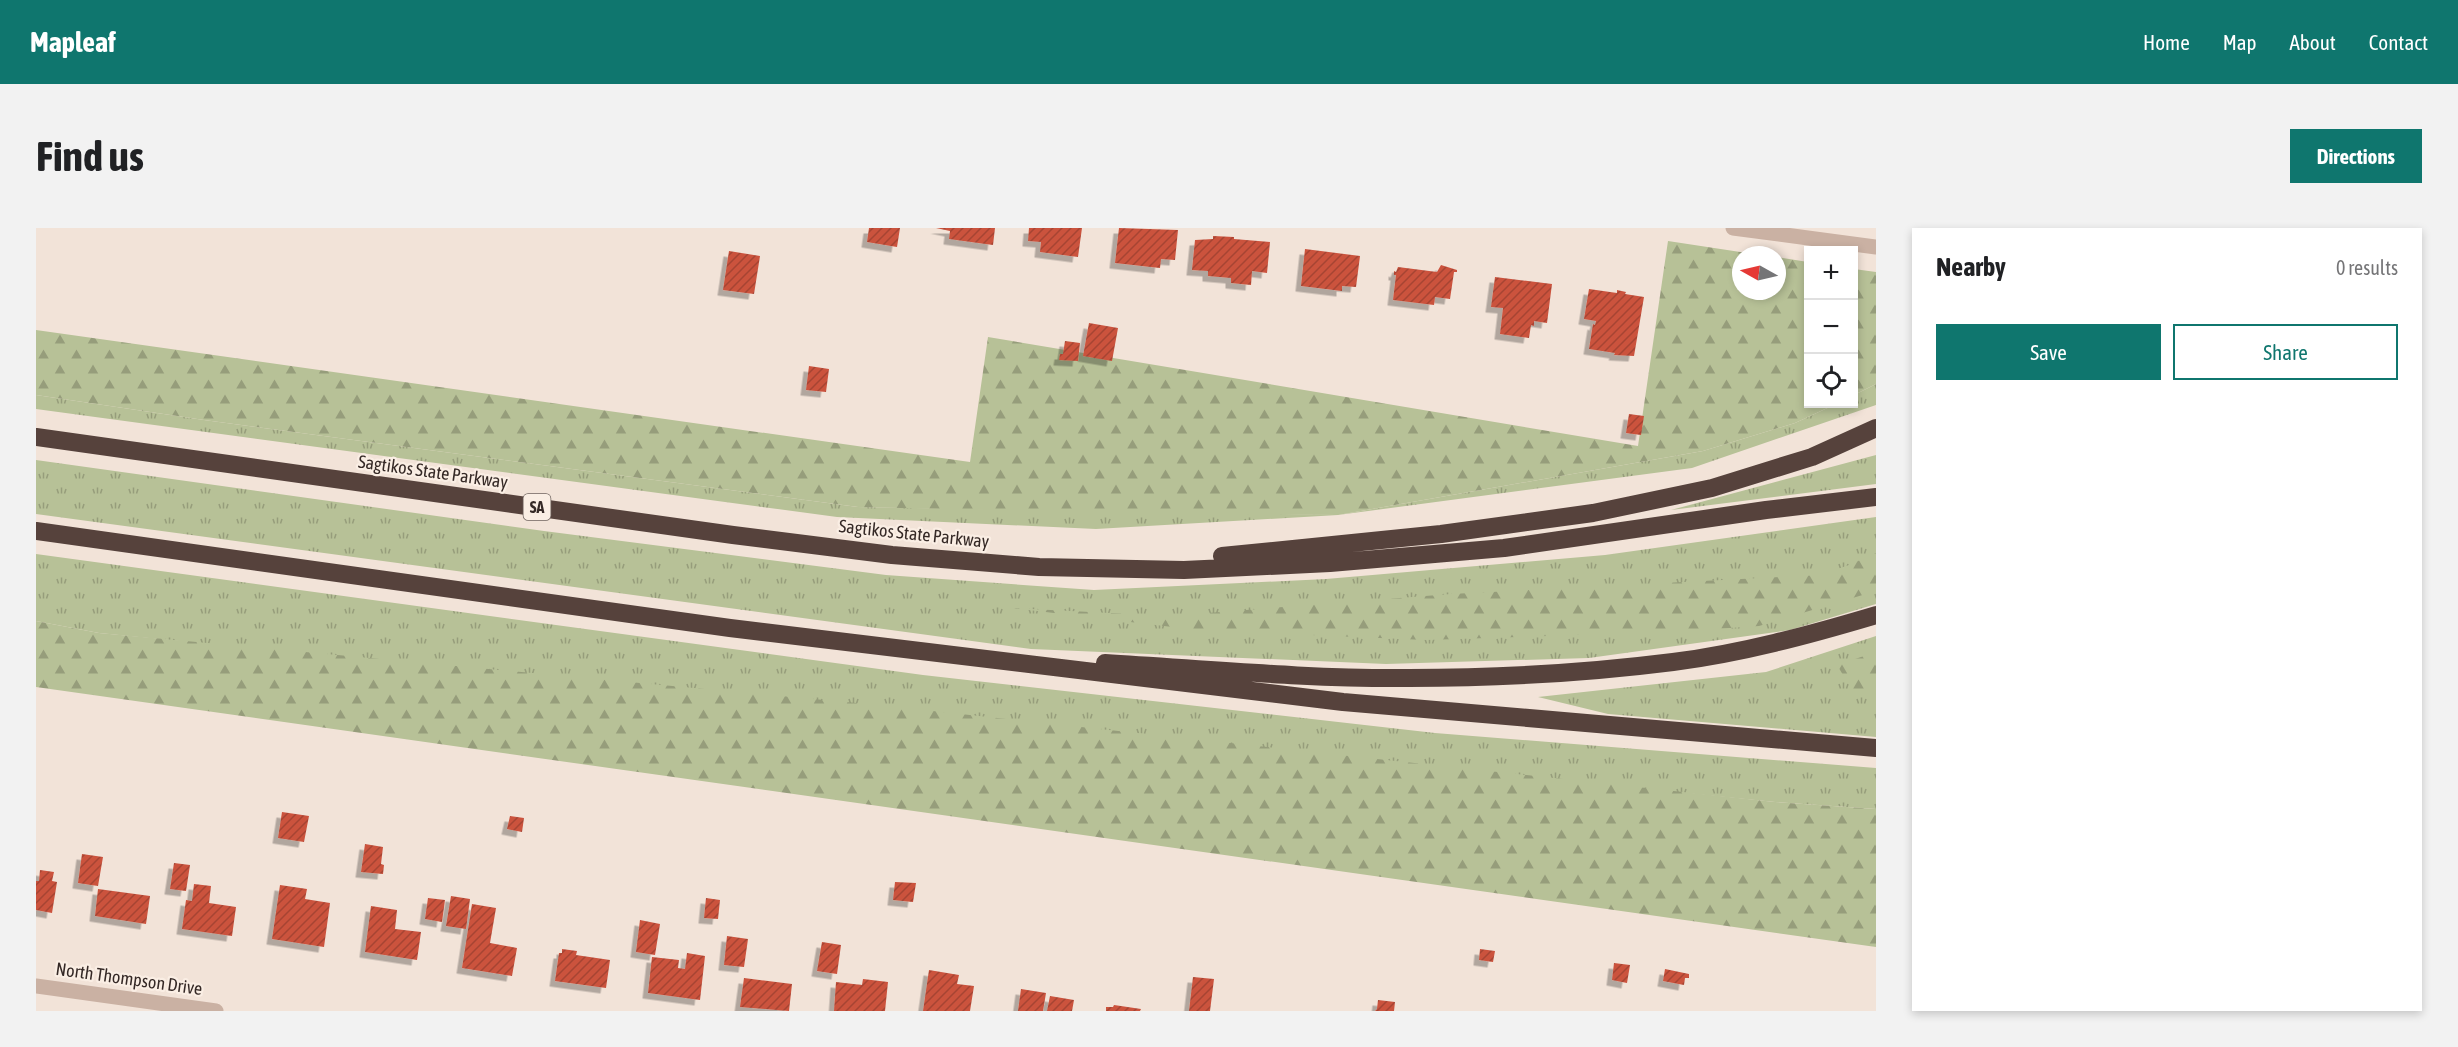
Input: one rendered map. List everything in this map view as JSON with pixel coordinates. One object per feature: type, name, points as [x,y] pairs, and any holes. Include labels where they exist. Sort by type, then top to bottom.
[{"type":"highway","points":[[1039,567],[1180,560],[1298,550],[1593,513],[1713,488],[1812,457],[1876,428]]},
{"type":"highway","name":"Sagtikos State Parkway","points":[[36,437],[745,537],[892,555],[1039,567]]},
{"type":"highway","points":[[1039,567],[1184,570],[1330,563],[1493,549],[1876,497]]},
{"type":"highway","points":[[36,531],[730,628],[1343,702],[1876,748]]},
{"type":"highway","points":[[730,628],[1103,663],[1409,678],[1556,672],[1673,662],[1792,640],[1876,615]]},
{"type":"street","points":[[1733,228],[1876,247]]},
{"type":"street","name":"North Thompson Drive","points":[[36,986],[216,1011]]},
{"type":"green space","points":[[1668,241],[1732,251],[1732,300],[1786,300],[1786,258],[1804,261],[1804,408],[1827,408],[1795,423],[1703,451],[1338,515],[858,507],[204,420],[36,395],[36,330],[970,462],[988,337],[1638,446]]},
{"type":"green space","points":[[1858,270],[1876,272],[1876,384],[1858,393]]},
{"type":"green space","points":[[1876,384],[1876,405],[1692,468],[1338,515],[1703,451],[1795,423],[1827,408],[1858,408],[1858,393]]},
{"type":"green space","points":[[36,395],[204,420],[858,507],[1338,515],[1096,529],[837,517],[36,409]]},
{"type":"green space","points":[[1876,455],[1876,484],[1671,510]]},
{"type":"green space","points":[[36,460],[544,531],[886,575],[1094,590],[1326,579],[1605,555],[1876,517],[1876,604],[1790,630],[1589,658],[1386,664],[1031,649],[36,514]]},
{"type":"green space","points":[[1876,553],[1876,591],[1759,626],[1671,632],[1426,640],[1198,630],[1012,608],[1169,616],[1451,594],[1820,575]]},
{"type":"green space","points":[[36,554],[923,675],[1435,733],[1876,768],[1876,809],[1775,802],[99,633],[36,621]]},
{"type":"green space","points":[[36,621],[99,633],[878,705],[1775,802],[1876,809],[1876,947],[36,687]]},
{"type":"green space","points":[[1876,636],[1876,737],[1608,714],[1538,697],[1766,672]]},
{"type":"green space","points":[[1876,652],[1876,689],[1854,693],[1837,665]]},
{"type":"building","points":[[869,228],[900,228],[897,247],[867,242]]},
{"type":"building","points":[[936,228],[995,228],[993,245],[949,239],[950,231]]},
{"type":"building","points":[[1029,228],[1082,228],[1078,257],[1040,252],[1041,242],[1028,241]]},
{"type":"building","points":[[1119,228],[1178,230],[1175,260],[1161,259],[1160,268],[1115,263]]},
{"type":"building","points":[[1213,236],[1270,242],[1267,273],[1252,271],[1251,285],[1231,283],[1231,278],[1208,276],[1208,271],[1192,270],[1195,240],[1213,239]]},
{"type":"building","points":[[1305,249],[1360,256],[1356,287],[1342,286],[1342,291],[1301,286]]},
{"type":"building","points":[[729,251],[760,256],[754,294],[723,290]]},
{"type":"building","points":[[1441,265],[1457,270],[1454,272],[1450,299],[1435,297],[1434,305],[1393,300],[1396,275],[1394,271],[1396,272],[1398,267],[1437,272]]},
{"type":"building","points":[[1495,277],[1552,284],[1547,323],[1534,321],[1529,338],[1500,334],[1503,308],[1491,307]]},
{"type":"building","points":[[1589,289],[1617,293],[1617,290],[1626,292],[1625,294],[1644,297],[1634,356],[1614,355],[1615,353],[1589,349],[1593,324],[1595,325],[1596,321],[1584,319]]},
{"type":"building","points":[[1089,323],[1118,328],[1112,361],[1083,356]]},
{"type":"building","points":[[1065,341],[1080,343],[1078,361],[1059,360],[1060,354],[1063,354]]},
{"type":"building","points":[[809,366],[829,369],[826,392],[806,390]]},
{"type":"building","points":[[1629,414],[1644,416],[1641,435],[1626,433]]},
{"type":"building","points":[[282,812],[309,816],[304,842],[278,838]]},
{"type":"building","points":[[510,816],[524,818],[522,832],[507,829]]},
{"type":"building","points":[[365,844],[383,847],[381,864],[384,865],[383,874],[361,872]]},
{"type":"building","points":[[82,854],[103,857],[98,886],[78,883]]},
{"type":"building","points":[[174,863],[190,865],[186,891],[170,889]]},
{"type":"building","points":[[40,870],[54,872],[52,881],[57,882],[52,913],[36,910],[36,881],[39,881]]},
{"type":"building","points":[[895,882],[916,883],[913,902],[893,900]]},
{"type":"building","points":[[194,884],[211,886],[209,903],[236,907],[232,936],[182,929],[186,900],[192,901]]},
{"type":"building","points":[[280,885],[307,889],[305,899],[330,903],[324,947],[272,939]]},
{"type":"building","points":[[98,889],[150,896],[146,924],[95,916]]},
{"type":"building","points":[[451,896],[470,899],[466,929],[446,926]]},
{"type":"building","points":[[428,898],[445,900],[442,922],[425,919]]},
{"type":"building","points":[[706,898],[720,900],[718,919],[704,918]]},
{"type":"building","points":[[472,904],[496,908],[490,943],[517,948],[512,976],[462,968]]},
{"type":"building","points":[[371,906],[397,910],[395,929],[421,932],[417,960],[365,952]]},
{"type":"building","points":[[640,920],[660,924],[655,955],[636,952]]},
{"type":"building","points":[[727,936],[748,939],[744,967],[724,965]]},
{"type":"building","points":[[822,942],[841,945],[837,974],[817,971]]},
{"type":"building","points":[[562,949],[577,951],[576,955],[610,960],[606,988],[555,981],[559,953],[562,953]]},
{"type":"building","points":[[1480,949],[1495,951],[1493,962],[1479,960]]},
{"type":"building","points":[[687,953],[705,956],[700,1000],[648,993],[652,957],[679,960],[678,968],[685,969]]},
{"type":"building","points":[[1614,963],[1630,965],[1627,983],[1612,980]]},
{"type":"building","points":[[1665,969],[1689,974],[1689,978],[1685,978],[1684,985],[1663,981]]},
{"type":"building","points":[[929,970],[959,975],[957,984],[974,986],[970,1011],[923,1011]]},
{"type":"building","points":[[1193,977],[1214,979],[1210,1011],[1189,1011]]},
{"type":"building","points":[[744,978],[792,984],[789,1011],[740,1007]]},
{"type":"building","points":[[863,979],[888,982],[885,1011],[834,1011],[836,982],[862,985]]},
{"type":"building","points":[[1021,989],[1046,993],[1043,1011],[1018,1011]]},
{"type":"building","points":[[1050,996],[1074,1000],[1072,1011],[1047,1011]]},
{"type":"building","points":[[1378,1000],[1395,1002],[1394,1011],[1375,1011]]},
{"type":"building","points":[[1114,1005],[1141,1009],[1140,1011],[1106,1011],[1106,1007]]}]
